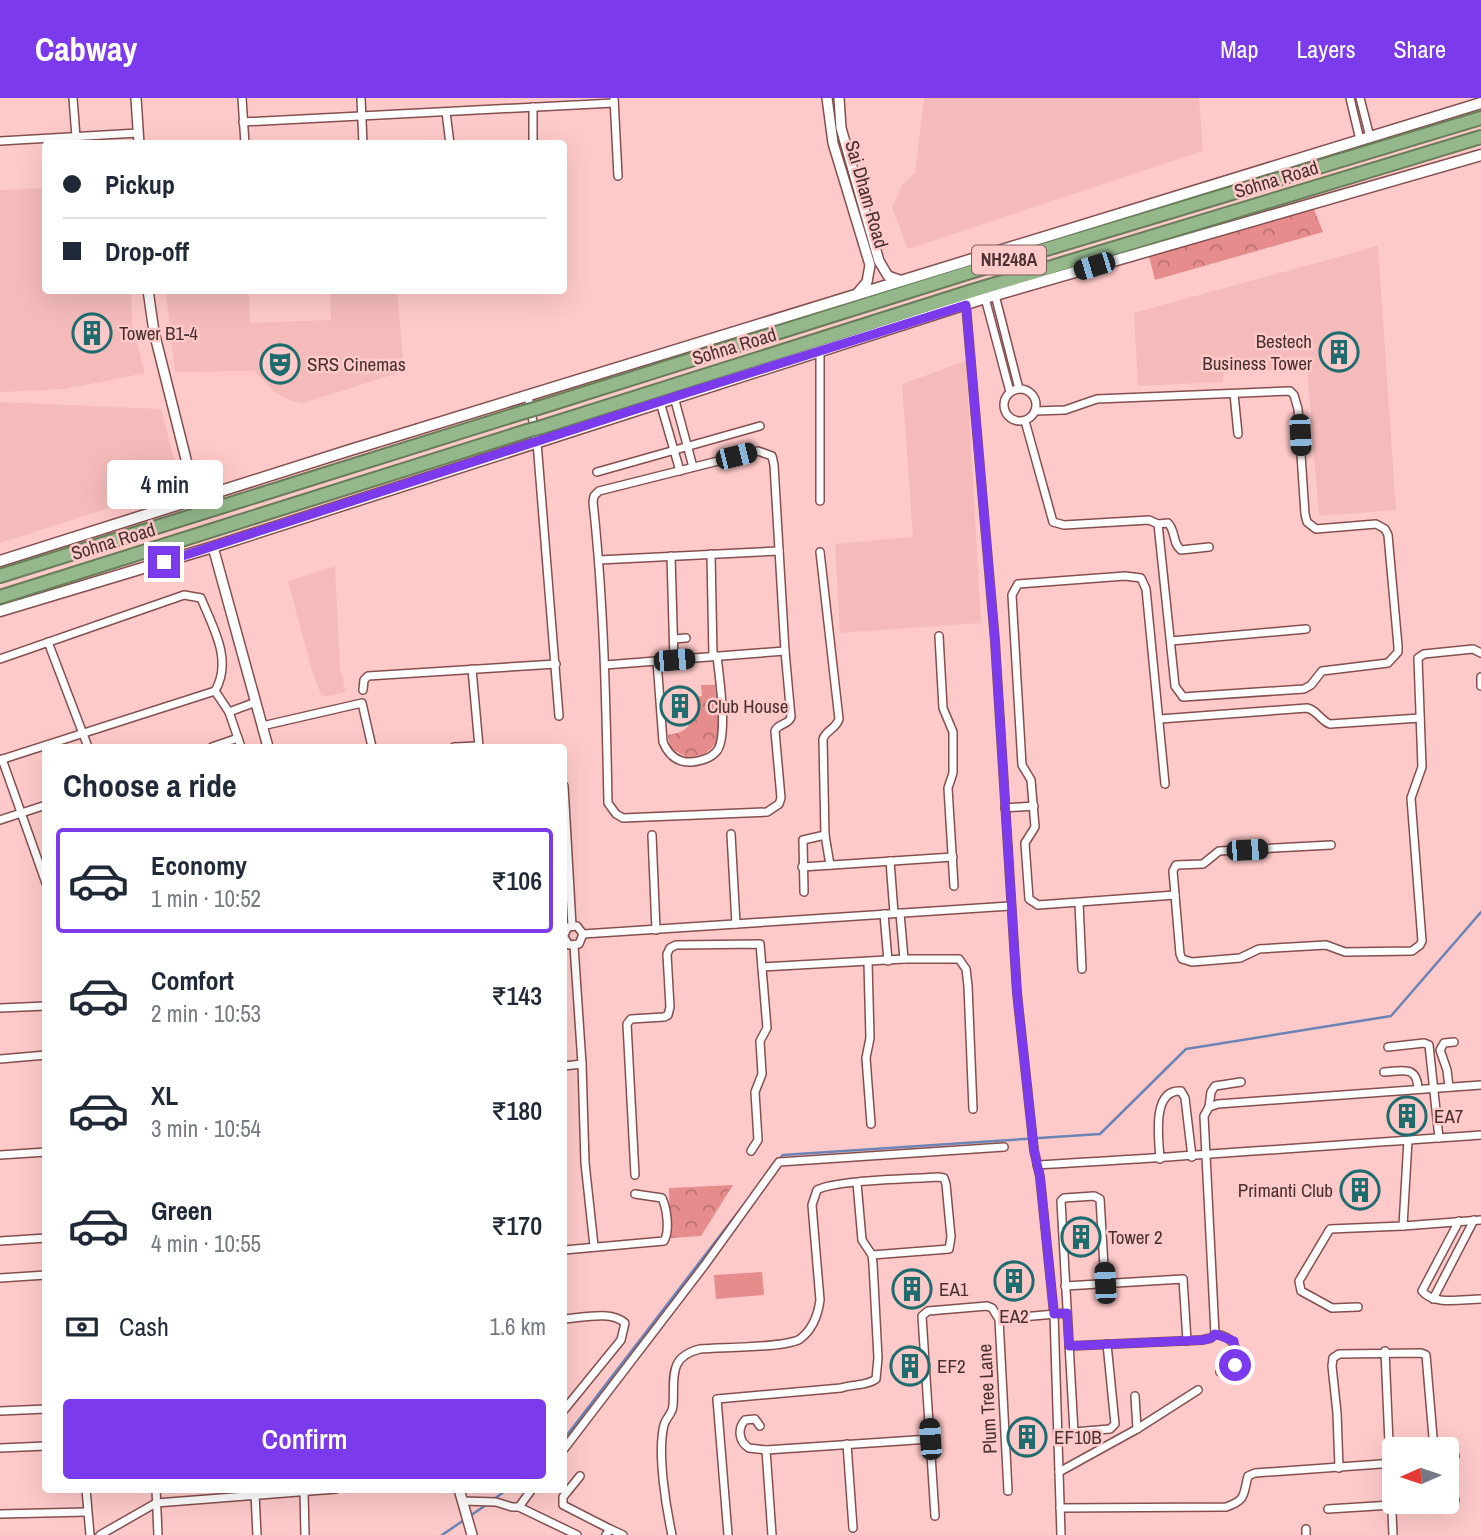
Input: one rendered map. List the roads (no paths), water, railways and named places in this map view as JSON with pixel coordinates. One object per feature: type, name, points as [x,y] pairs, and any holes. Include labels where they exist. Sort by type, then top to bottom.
[{"type":"highway","name":"Sohna Road","points":[[0,576],[967,273],[1481,118]]},
{"type":"highway","name":"Sohna Road","points":[[0,597],[969,292],[1481,137]]},
{"type":"main road","points":[[0,561],[1481,103]]},
{"type":"main road","points":[[0,611],[213,547],[990,297],[1481,155]]},
{"type":"street","points":[[73,98],[76,137]]},
{"type":"street","points":[[136,98],[139,140]]},
{"type":"street","points":[[242,98],[245,140]]},
{"type":"street","points":[[361,98],[363,140]]},
{"type":"street","name":"Sai Dham Road","points":[[827,98],[832,144],[870,265],[867,282],[856,295]]},
{"type":"street","name":"Sai Dham Road","points":[[839,98],[841,128],[879,261],[888,276],[902,281]]},
{"type":"street","points":[[1350,98],[1365,139]]},
{"type":"street","points":[[1360,98],[1365,139]]},
{"type":"street","points":[[243,122],[614,101],[618,176]]},
{"type":"street","points":[[533,107],[533,140]]},
{"type":"street","points":[[446,112],[450,140]]},
{"type":"street","points":[[0,141],[138,133]]},
{"type":"street","points":[[849,198],[861,194]]},
{"type":"street","points":[[149,294],[154,332],[196,499]]},
{"type":"street","points":[[990,297],[1019,389]]},
{"type":"street","points":[[990,297],[1010,392]]},
{"type":"street","points":[[966,305],[995,641],[1017,993],[1054,1314],[1061,1535]]},
{"type":"street","points":[[820,351],[820,500]]},
{"type":"street","points":[[1025,421],[1014,420],[1004,410],[1004,400],[1010,392],[1025,389],[1033,396],[1035,411]]},
{"type":"street","points":[[1025,421],[1035,411],[1065,410],[1097,399],[1290,391],[1298,409],[1305,514],[1311,527],[1316,529],[1376,524],[1385,529],[1388,535],[1398,652],[1388,663],[1322,671],[1311,685],[1304,689],[1183,697],[1175,686],[1158,524]]},
{"type":"street","points":[[1234,394],[1238,434]]},
{"type":"street","points":[[528,396],[537,442],[559,716]]},
{"type":"street","points":[[674,397],[693,467]]},
{"type":"street","points":[[660,402],[680,471]]},
{"type":"street","points":[[1025,421],[1053,522],[1064,525],[1149,520],[1158,524],[1168,523],[1181,550],[1209,547]]},
{"type":"street","points":[[597,472],[760,426]]},
{"type":"street","points":[[758,451],[772,456],[792,717],[775,731],[779,804],[767,812],[623,818],[616,814],[608,803],[605,665],[594,496],[599,491],[693,467],[758,451]]},
{"type":"street","points":[[213,547],[267,744]]},
{"type":"street","points":[[599,560],[779,551]]},
{"type":"street","points":[[820,552],[839,719],[837,725],[825,734],[823,739],[825,835],[830,865]]},
{"type":"street","points":[[657,661],[663,742],[666,749],[678,760],[696,762],[708,758],[716,752],[722,735],[715,656],[711,554]]},
{"type":"street","points":[[671,556],[674,660]]},
{"type":"street","points":[[1165,784],[1146,589],[1141,578],[1125,576],[1018,584],[1012,595],[1022,765],[1031,780],[1035,830],[1025,843],[1029,899],[1038,905],[1175,895]]},
{"type":"street","points":[[0,659],[184,595],[201,598],[222,651],[223,670],[215,691],[48,744]]},
{"type":"street","points":[[1171,641],[1306,629]]},
{"type":"street","points":[[939,636],[943,708],[953,732],[953,773],[948,788],[954,886]]},
{"type":"street","points":[[674,639],[686,638]]},
{"type":"street","points":[[48,642],[87,744]]},
{"type":"street","points":[[1331,845],[1219,851],[1203,864],[1176,865],[1173,871],[1180,954],[1186,961],[1240,958],[1259,949],[1326,945],[1348,953],[1412,951],[1416,948],[1422,941],[1410,798],[1422,767],[1418,658],[1424,654],[1473,649],[1481,653]]},
{"type":"street","points":[[605,665],[785,651]]},
{"type":"street","points":[[363,690],[364,680],[368,676],[556,664]]},
{"type":"street","points":[[472,669],[479,744]]},
{"type":"street","points":[[1481,677],[1481,687]]},
{"type":"street","points":[[215,691],[229,712],[240,744]]},
{"type":"street","points":[[229,712],[256,702]]},
{"type":"street","points":[[262,726],[362,703],[371,744]]},
{"type":"street","points":[[1160,719],[1307,708],[1314,710],[1324,721],[1331,724],[1420,718]]},
{"type":"street","points":[[221,744],[238,738]]},
{"type":"street","points":[[42,746],[1,759],[42,872]]},
{"type":"street","points":[[0,820],[42,805]]},
{"type":"street","points":[[1005,808],[1034,806]]},
{"type":"street","points":[[731,834],[736,924]]},
{"type":"street","points":[[652,835],[656,930]]},
{"type":"street","points":[[804,892],[803,840],[825,835]]},
{"type":"street","points":[[567,838],[572,926]]},
{"type":"street","points":[[802,867],[953,857]]},
{"type":"street","points":[[890,861],[904,959]]},
{"type":"street","points":[[1079,903],[1082,970]]},
{"type":"street","points":[[583,934],[1010,905]]},
{"type":"street","points":[[884,914],[888,961]]},
{"type":"street","points":[[567,929],[572,926],[581,929],[583,939],[574,946]]},
{"type":"street","points":[[567,941],[574,946]]},
{"type":"street","points":[[635,1175],[627,1024],[631,1019],[667,1015],[670,1007],[667,954],[670,948],[676,945],[760,944],[767,1028],[760,1041],[762,1074],[755,1092],[758,1140],[751,1151]]},
{"type":"street","points":[[574,946],[586,1174],[594,1246]]},
{"type":"street","points":[[762,967],[904,959],[959,959],[963,962],[969,1000],[973,1110]]},
{"type":"street","points":[[868,963],[870,1038],[866,1058],[871,1124]]},
{"type":"street","points":[[0,1009],[42,1006]]},
{"type":"street","points":[[1449,1087],[1440,1050],[1444,1043],[1454,1042]]},
{"type":"street","points":[[1388,1047],[1424,1043],[1429,1045],[1440,1138]]},
{"type":"street","points":[[0,1059],[42,1055]]},
{"type":"street","points":[[567,1066],[582,1064]]},
{"type":"street","points":[[1384,1072],[1413,1073],[1418,1081],[1418,1089]]},
{"type":"street","points":[[1069,1346],[1202,1340],[1215,1334],[1204,1116],[1214,1086],[1241,1082]]},
{"type":"street","points":[[1209,1107],[1218,1104],[1481,1085]]},
{"type":"street","points":[[1160,1159],[1158,1114],[1168,1095],[1174,1091],[1181,1091],[1185,1098],[1192,1157]]},
{"type":"street","points":[[1037,1165],[1192,1157],[1481,1135]]},
{"type":"street","points":[[1403,1226],[1408,1140]]},
{"type":"street","points":[[567,1444],[704,1266],[779,1162],[1004,1147]]},
{"type":"street","points":[[0,1155],[42,1152]]},
{"type":"street","points":[[672,1535],[666,1508],[662,1446],[664,1425],[673,1408],[673,1377],[676,1366],[687,1352],[791,1343],[806,1333],[818,1313],[820,1300],[812,1205],[817,1190],[857,1183],[937,1177],[946,1181],[951,1237],[949,1249],[872,1255]]},
{"type":"street","points":[[728,1535],[717,1399],[841,1388],[876,1379],[878,1358],[872,1255],[862,1240],[857,1183]]},
{"type":"street","points":[[567,1250],[664,1241],[667,1236],[662,1198],[635,1194]]},
{"type":"street","points":[[1105,1283],[1100,1199],[1094,1196],[1064,1198],[1061,1201],[1065,1286],[1073,1429],[1077,1433],[1110,1429],[1115,1424],[1107,1344]]},
{"type":"street","points":[[1358,1307],[1332,1308],[1301,1290],[1299,1281],[1330,1229],[1478,1220]]},
{"type":"street","points":[[1433,1299],[1464,1240],[1478,1220]]},
{"type":"street","points":[[1459,1221],[1423,1291],[1433,1299],[1481,1299]]},
{"type":"street","points":[[1452,1233],[1464,1240]]},
{"type":"street","points":[[0,1241],[42,1238]]},
{"type":"street","points":[[1431,1273],[1444,1279]]},
{"type":"street","points":[[0,1278],[42,1275]]},
{"type":"street","points":[[1065,1286],[1182,1279],[1186,1341]]},
{"type":"street","points":[[935,1516],[924,1313],[987,1306],[992,1308],[999,1319]]},
{"type":"street","name":"Plum Tree Lane","points":[[1008,1491],[999,1319],[1067,1313]]},
{"type":"street","points":[[567,1319],[610,1316],[625,1323],[621,1340],[567,1406]]},
{"type":"street","points":[[1215,1334],[1230,1338],[1236,1346],[1235,1365],[1227,1372],[1220,1372]]},
{"type":"street","points":[[1385,1352],[1390,1437]]},
{"type":"street","points":[[1339,1468],[1333,1358],[1346,1353],[1426,1355],[1433,1437]]},
{"type":"street","points":[[1059,1472],[1137,1429],[1198,1390]]},
{"type":"street","points":[[1135,1396],[1137,1429]]},
{"type":"street","points":[[0,1411],[42,1409]]},
{"type":"street","points":[[760,1426],[755,1419],[745,1420],[740,1429],[742,1440],[748,1448],[766,1450],[930,1439]]},
{"type":"street","points":[[847,1444],[853,1528]]},
{"type":"street","points":[[0,1448],[42,1446]]},
{"type":"street","points":[[766,1450],[772,1535]]},
{"type":"street","points":[[1060,1508],[1226,1507],[1238,1503],[1244,1497],[1248,1476],[1255,1473],[1382,1465]]},
{"type":"street","points":[[567,1492],[580,1476]]},
{"type":"street","points":[[86,1493],[90,1535]]},
{"type":"street","points":[[156,1493],[158,1535]]},
{"type":"street","points":[[100,1535],[156,1503],[271,1493]]},
{"type":"street","points":[[303,1493],[305,1535]]},
{"type":"street","points":[[460,1493],[472,1535]]},
{"type":"street","points":[[519,1507],[529,1493]]},
{"type":"street","points":[[566,1493],[563,1505],[608,1532],[623,1535]]},
{"type":"street","points":[[255,1494],[257,1535]]},
{"type":"street","points":[[463,1501],[496,1502],[519,1507],[577,1535]]},
{"type":"street","points":[[1328,1509],[1382,1506]]},
{"type":"street","points":[[0,1514],[88,1512]]},
{"type":"street","points":[[1392,1514],[1393,1535]]},
{"type":"waterway","points":[[778,1160],[783,1155],[1100,1134],[1186,1049],[1391,1016],[1481,912]]},
{"type":"waterway","points":[[567,1435],[742,1207]]},
{"type":"waterway","points":[[494,1499],[502,1493]]},
{"type":"waterway","points":[[442,1535],[486,1505]]},
{"type":"place","name":"Tower B1-4","points":[[92,333]]},
{"type":"place","name":"Bestech Business Tower","points":[[1339,352]]},
{"type":"place","name":"SRS Cinemas","points":[[280,364]]},
{"type":"place","name":"Club House","points":[[680,706]]},
{"type":"place","name":"EA7","points":[[1407,1116]]},
{"type":"place","name":"Primanti Club","points":[[1360,1190]]},
{"type":"place","name":"Tower 2","points":[[1081,1237]]},
{"type":"place","name":"EA2","points":[[1014,1281]]},
{"type":"place","name":"EA1","points":[[912,1289]]},
{"type":"place","name":"EF2","points":[[910,1366]]},
{"type":"place","name":"EF10B","points":[[1027,1437]]}]
